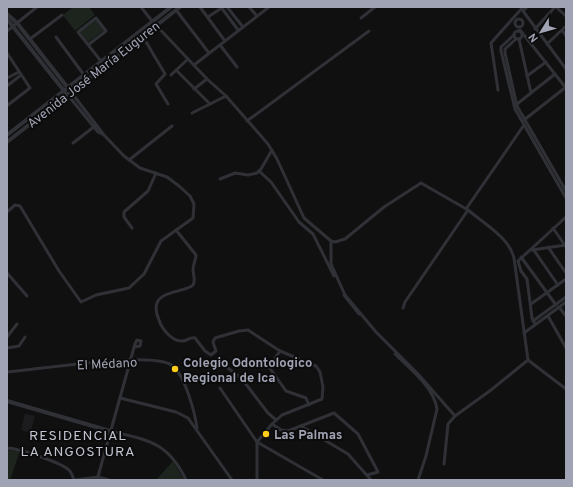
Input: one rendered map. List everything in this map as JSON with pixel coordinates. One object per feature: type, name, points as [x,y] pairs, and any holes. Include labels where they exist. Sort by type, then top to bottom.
[{"type":"street","points":[[7,31],[37,7]]},
{"type":"street","points":[[141,7],[152,21],[207,79],[226,96],[272,150],[302,214],[309,224],[331,241],[335,242],[346,239],[384,207],[421,183],[467,210],[492,229],[513,252],[528,360],[566,389]]},
{"type":"street","name":"Avenida José María Euguren","points":[[7,142],[69,93],[152,21],[171,7]]},
{"type":"street","name":"Avenida José María Euguren","points":[[7,135],[65,89],[84,75],[103,64],[180,7]]},
{"type":"street","points":[[200,7],[225,41]]},
{"type":"street","points":[[208,17],[222,7],[238,30]]},
{"type":"street","points":[[227,7],[243,27]]},
{"type":"street","points":[[249,7],[257,16]]},
{"type":"street","points":[[194,65],[269,7]]},
{"type":"street","points":[[361,18],[375,7]]},
{"type":"street","points":[[498,90],[491,44],[523,7]]},
{"type":"street","points":[[527,7],[523,11],[566,69]]},
{"type":"street","points":[[535,29],[556,7],[566,16]]},
{"type":"street","points":[[176,10],[209,53]]},
{"type":"street","points":[[518,13],[519,19],[523,23],[516,38],[505,49],[517,104],[524,120],[566,191]]},
{"type":"street","points":[[7,14],[95,126],[129,160],[143,170],[156,173],[174,182],[190,196],[194,204],[193,218],[161,241],[146,271],[139,280],[124,290],[96,295],[80,302],[59,271],[20,206],[15,205],[7,212]]},
{"type":"street","points":[[30,39],[62,15]]},
{"type":"street","points":[[88,45],[106,31],[95,18],[78,31],[88,45],[103,64]]},
{"type":"street","points":[[7,19],[15,24],[30,39],[65,89]]},
{"type":"street","points":[[519,19],[516,22],[522,36],[501,47],[514,107],[566,198]]},
{"type":"street","points":[[547,44],[566,26]]},
{"type":"street","points":[[519,29],[566,87],[524,120]]},
{"type":"street","points":[[562,30],[566,36]]},
{"type":"street","points":[[247,121],[369,31]]},
{"type":"street","points":[[142,35],[165,74],[156,84],[168,104]]},
{"type":"street","points":[[56,37],[84,75]]},
{"type":"street","points":[[516,38],[531,93]]},
{"type":"street","points":[[220,45],[237,67]]},
{"type":"street","points":[[7,52],[30,88],[8,105],[7,103]]},
{"type":"street","points":[[7,60],[10,57]]},
{"type":"street","points":[[171,75],[188,59]]},
{"type":"street","points":[[527,76],[546,62]]},
{"type":"street","points":[[176,70],[210,104]]},
{"type":"street","points":[[7,78],[20,74]]},
{"type":"street","points":[[7,86],[20,74]]},
{"type":"street","points":[[517,104],[555,74]]},
{"type":"street","points":[[194,89],[207,79]]},
{"type":"street","points":[[192,113],[226,96]]},
{"type":"street","points":[[403,308],[405,302],[524,125]]},
{"type":"street","points":[[73,144],[95,126]]},
{"type":"street","points":[[129,160],[172,126]]},
{"type":"street","points":[[220,179],[236,173],[252,175],[259,171],[272,150]]},
{"type":"street","points":[[259,171],[271,182],[302,225],[313,234],[346,300],[432,395],[437,409],[426,456],[418,480]]},
{"type":"street","points":[[132,228],[124,218],[124,212],[151,187],[156,173]]},
{"type":"street","points":[[534,322],[526,279],[518,263],[521,257],[528,250],[564,218],[566,224]]},
{"type":"street","points":[[528,250],[565,245],[553,228]]},
{"type":"street","points":[[176,230],[196,255],[193,268],[194,282],[191,286],[167,294],[158,304],[156,312],[163,329],[180,340],[195,338],[211,356],[215,352],[213,342],[215,338],[245,330],[280,350],[312,364],[318,369],[324,396],[320,401],[282,415],[272,424],[257,442],[257,480]]},
{"type":"street","points":[[331,241],[331,264],[345,295],[376,332],[418,374],[455,416]]},
{"type":"street","points":[[548,247],[566,272]]},
{"type":"street","points":[[533,249],[558,285]]},
{"type":"street","points":[[521,257],[556,305]]},
{"type":"street","points":[[7,273],[27,296]]},
{"type":"street","points":[[531,304],[566,279]]},
{"type":"street","points":[[524,333],[534,322],[566,297]]},
{"type":"street","points":[[534,322],[548,316],[566,302]]},
{"type":"street","points":[[559,307],[566,316]]},
{"type":"street","points":[[548,316],[566,348]]},
{"type":"street","points":[[7,337],[17,324]]},
{"type":"street","points":[[7,348],[19,346],[25,337]]},
{"type":"street","points":[[97,479],[134,347]]},
{"type":"street","points":[[280,350],[269,367],[284,389],[306,398],[309,405]]},
{"type":"street","name":"El Médano","points":[[7,372],[131,360],[165,363],[175,368],[182,379],[190,400],[197,428],[232,480]]},
{"type":"street","points":[[444,464],[447,426],[451,419],[491,390],[528,360]]},
{"type":"street","points":[[219,361],[242,379],[268,413],[276,420]]},
{"type":"street","points":[[220,388],[257,442],[323,480]]},
{"type":"street","points":[[120,398],[181,414],[192,421],[197,428]]},
{"type":"street","points":[[7,401],[110,431],[136,437],[161,447],[176,460],[186,480]]},
{"type":"street","points":[[272,424],[286,431],[331,413],[336,415],[358,434],[378,472],[367,475]]},
{"type":"street","points":[[301,426],[345,452],[371,480]]},
{"type":"street","points":[[7,448],[17,449],[66,468],[72,473],[74,480],[109,480]]},
{"type":"shaded area","points":[[73,7],[89,7],[95,15],[75,31],[63,15]]},
{"type":"shaded area","points":[[96,20],[104,30],[88,42],[80,32]]},
{"type":"shaded area","points":[[25,414],[35,416],[30,433],[21,430]]},
{"type":"shaded area","points":[[7,450],[20,451],[10,480],[7,480]]},
{"type":"shaded area","points":[[173,461],[184,480],[156,480]]},
{"type":"place","name":"Colegio Odontologico Regional de Ica","points":[[175,369]]},
{"type":"place","name":"Las Palmas","points":[[266,434]]},
{"type":"district","name":"RESIDENCIAL LA ANGOSTURA","points":[[78,444]]}]
